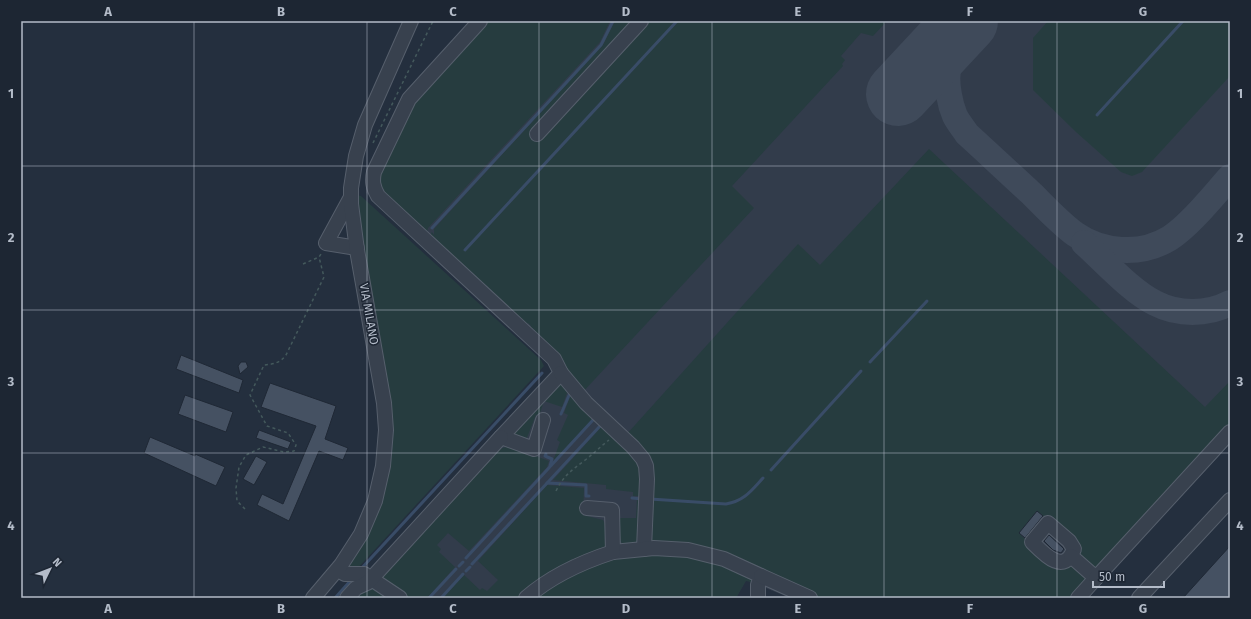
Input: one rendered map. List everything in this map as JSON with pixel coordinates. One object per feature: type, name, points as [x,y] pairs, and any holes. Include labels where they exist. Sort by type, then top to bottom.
[{"type":"street","name":"VIA MILANO","points":[[313,598],[338,570],[356,542],[372,509],[381,475],[386,421],[357,248],[351,196],[354,164],[362,132],[411,21]]},
{"type":"street","points":[[480,21],[409,99],[374,172],[372,180],[374,189],[378,196],[554,359],[561,373],[586,403],[633,447],[643,459],[646,466],[647,479],[644,549]]},
{"type":"street","points":[[537,134],[641,21]]},
{"type":"street","points":[[351,196],[326,243],[357,248]]},
{"type":"street","points":[[346,598],[356,588],[367,583],[371,579],[561,373]]},
{"type":"street","points":[[501,437],[534,449],[543,420]]},
{"type":"street","points":[[1078,598],[1230,432]]},
{"type":"street","points":[[1139,598],[1230,500]]},
{"type":"street","points":[[587,508],[612,510],[613,552]]},
{"type":"street","points":[[526,598],[544,583],[590,559],[613,552],[672,548],[704,553],[724,559],[810,598]]},
{"type":"street","points":[[1071,556],[1096,578]]},
{"type":"street","points":[[338,570],[345,574],[364,574],[400,598]]},
{"type":"street","points":[[758,596],[758,585],[761,576]]},
{"type":"path","points":[[370,148],[433,21]]},
{"type":"path","points":[[303,264],[319,257],[326,243]]},
{"type":"path","points":[[245,509],[237,501],[236,488],[239,466],[246,455],[263,447],[284,452],[294,451],[296,445],[288,433],[267,426],[250,395],[264,365],[282,361],[286,355],[324,277],[319,257]]},
{"type":"path","points":[[556,491],[562,480],[571,470],[617,433]]},
{"type":"shaded area","points":[[475,21],[1230,21],[1230,444],[1086,598],[790,598],[746,580],[736,598],[338,598],[355,580],[366,579],[556,373],[553,365],[366,193],[366,175]]},
{"type":"green space","points":[[485,21],[610,21],[600,42],[428,228],[426,236],[383,196],[377,179],[414,100]]},
{"type":"green space","points":[[615,21],[887,21],[873,36],[861,33],[841,56],[845,60],[842,64],[843,66],[732,186],[754,208],[581,394],[567,369],[527,331],[531,326],[528,323],[525,327],[430,236],[432,232],[434,235],[434,229],[604,43]]},
{"type":"green space","points":[[1048,21],[1230,21],[1230,76],[1142,172],[1132,176],[1121,172],[1076,132],[1033,90],[1033,38]]},
{"type":"green space","points":[[929,149],[1205,407],[1230,381],[1230,428],[1098,570],[1091,570],[1077,556],[1080,547],[1037,511],[1019,533],[1041,555],[1071,561],[1088,577],[1073,598],[819,598],[735,560],[654,543],[650,539],[649,482],[626,435],[798,244],[820,265]]},
{"type":"green space","points":[[357,195],[361,196],[541,360],[544,366],[357,569],[348,570],[345,565],[386,465],[362,254]]},
{"type":"green space","points":[[559,385],[564,385],[593,419],[553,461],[560,442],[557,440],[568,415],[564,413],[571,394],[567,393],[562,407],[544,401],[539,416],[536,415],[526,440],[513,436],[513,430]]},
{"type":"green space","points":[[604,424],[640,459],[643,496],[633,496],[633,492],[606,489],[606,485],[553,480]]},
{"type":"green space","points":[[512,447],[549,461],[547,467],[469,551],[448,533],[437,545],[441,549],[439,552],[455,567],[427,598],[406,598],[381,578],[382,574],[499,449]]},
{"type":"green space","points":[[547,485],[584,488],[583,515],[603,520],[607,527],[608,539],[603,550],[521,598],[443,598],[464,575],[480,590],[482,588],[487,591],[498,580],[478,561]]},
{"type":"green space","points":[[637,500],[643,501],[639,542],[625,546],[618,539],[618,518],[636,518]]},
{"type":"green space","points":[[625,554],[692,554],[753,576],[751,582],[746,581],[736,598],[532,598],[562,576]]},
{"type":"green space","points":[[374,586],[394,598],[360,598],[355,593]]},
{"type":"building","points":[[181,355],[243,380],[239,393],[176,369]]},
{"type":"building","points":[[241,362],[246,362],[248,367],[240,374],[238,366]]},
{"type":"building","points":[[270,383],[336,406],[325,439],[348,448],[343,460],[319,451],[289,521],[257,505],[262,494],[283,504],[316,426],[261,407]]},
{"type":"building","points":[[185,395],[233,412],[226,432],[178,414]]},
{"type":"building","points":[[259,430],[291,442],[288,449],[256,438]]},
{"type":"building","points":[[150,437],[225,467],[216,486],[144,453]]},
{"type":"building","points":[[256,456],[267,462],[254,485],[243,479]]},
{"type":"building","points":[[1037,511],[1043,516],[1025,538],[1019,533]]},
{"type":"building","points":[[1049,535],[1064,549],[1061,553],[1053,550],[1044,541]]},
{"type":"building","points":[[1230,546],[1230,598],[1183,598]]},
{"type":"waterway","points":[[432,228],[601,45],[613,21]]},
{"type":"waterway","points":[[465,250],[677,21]]},
{"type":"waterway","points":[[1097,115],[1183,21]]},
{"type":"waterway","points":[[870,362],[927,301]]},
{"type":"waterway","points":[[771,470],[861,371]]},
{"type":"waterway","points":[[360,570],[542,373]]},
{"type":"waterway","points":[[561,414],[570,393]]},
{"type":"waterway","points":[[466,558],[593,420]]},
{"type":"waterway","points":[[472,564],[600,426]]},
{"type":"waterway","points":[[546,454],[545,456],[552,459],[550,466]]},
{"type":"waterway","points":[[650,499],[726,504],[732,503],[751,491],[763,478]]},
{"type":"waterway","points":[[547,483],[586,485],[586,496],[589,496]]},
{"type":"waterway","points":[[632,498],[642,499]]},
{"type":"waterway","points":[[459,566],[463,562]]},
{"type":"waterway","points":[[466,571],[470,567]]},
{"type":"waterway","points":[[429,598],[456,569]]},
{"type":"waterway","points":[[441,598],[463,574]]},
{"type":"waterway","points":[[335,598],[352,579]]},
{"type":"taxiway","points":[[968,21],[954,47],[948,65],[947,84],[955,116],[967,134],[1075,234],[1097,245],[1122,250],[1147,248],[1159,244],[1170,238],[1185,226],[1230,177]]},
{"type":"taxiway","points":[[1084,243],[1137,292],[1164,307],[1173,310],[1192,312],[1212,310],[1230,303]]},
{"type":"runway","points":[[898,94],[966,21]]}]
